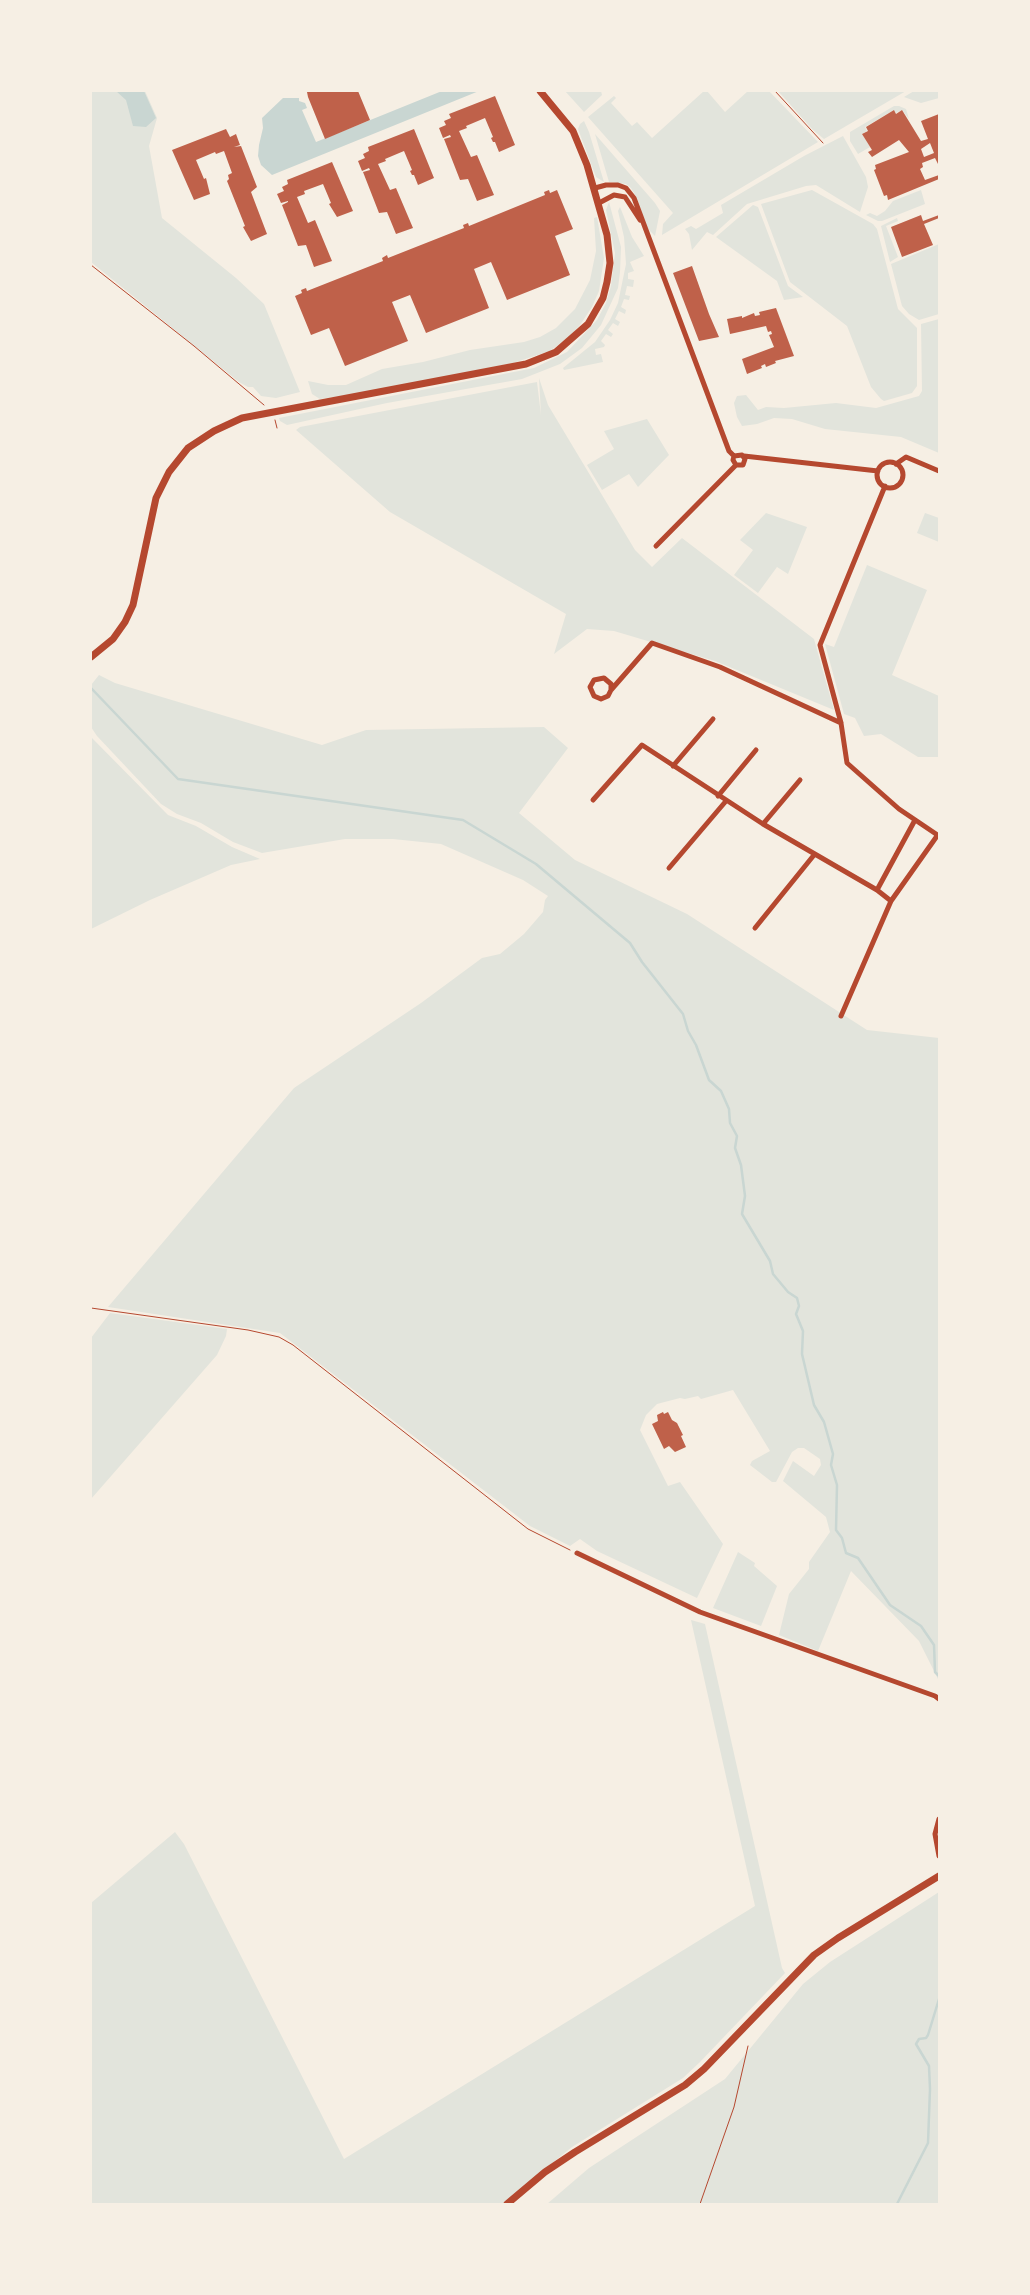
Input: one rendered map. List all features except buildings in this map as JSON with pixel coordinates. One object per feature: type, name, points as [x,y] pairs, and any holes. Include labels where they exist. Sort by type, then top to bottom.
[{"type":"main road","points":[[91,658],[113,639],[126,622],[133,605],[156,498],[169,472],[188,448],[214,431],[242,418],[500,370],[544,359],[556,352],[588,324],[603,298],[610,263],[607,235],[594,188],[573,131],[540,91]]},
{"type":"main road","points":[[507,2204],[545,2172],[685,2085],[709,2063],[814,1955],[838,1938],[939,1876]]},
{"type":"street","points":[[594,188],[606,185],[626,188],[634,198],[729,451],[734,456],[733,460],[736,465]]},
{"type":"street","points":[[598,203],[614,196],[626,197],[644,225]]},
{"type":"street","points":[[734,456],[740,454],[878,471]]},
{"type":"street","points":[[656,546],[736,465],[743,465],[745,461],[744,456]]},
{"type":"street","points":[[896,464],[906,457],[939,471]]},
{"type":"street","points":[[885,463],[896,464],[902,470],[900,482],[894,487],[885,486],[878,478],[878,471],[885,463]]},
{"type":"street","points":[[841,1016],[891,901],[938,836],[915,820],[847,762],[841,722],[820,645],[885,486]]},
{"type":"street","points":[[611,690],[611,684],[604,678],[597,678],[590,687],[592,694],[597,698],[608,696],[611,690],[652,643],[720,667],[841,722]]},
{"type":"street","points":[[673,766],[713,719]]},
{"type":"street","points":[[593,800],[642,745],[718,796],[814,855],[878,890],[891,901]]},
{"type":"street","points":[[718,796],[756,750]]},
{"type":"street","points":[[763,824],[800,780]]},
{"type":"street","points":[[669,868],[726,801]]},
{"type":"street","points":[[878,890],[915,820]]},
{"type":"street","points":[[755,928],[814,855]]},
{"type":"street","points":[[577,1553],[700,1612],[939,1699]]},
{"type":"street","points":[[939,1819],[935,1834],[939,1856]]},
{"type":"path","points":[[775,91],[823,143]]},
{"type":"path","points":[[91,265],[194,346],[272,412],[277,428]]},
{"type":"path","points":[[91,1308],[248,1330],[279,1337],[293,1345],[528,1529],[577,1553]]},
{"type":"path","points":[[700,2204],[734,2107],[748,2046]]},
{"type":"shaded area","points":[[91,91],[145,91],[157,118],[149,146],[162,218],[236,278],[264,304],[300,392],[276,398],[261,396],[253,387],[248,387],[239,382],[91,262]]},
{"type":"shaded area","points":[[116,91],[144,91],[156,118],[146,127],[133,126],[126,100]]},
{"type":"shaded area","points":[[442,91],[479,91],[272,175],[261,165],[258,156],[263,128],[262,118],[283,98],[299,98],[299,101],[305,103],[307,108],[302,110],[316,142]]},
{"type":"shaded area","points":[[565,91],[601,91],[602,95],[584,112]]},
{"type":"shaded area","points":[[704,91],[707,91],[725,112],[748,91],[769,91],[818,142],[662,235],[663,224],[673,213],[588,117],[614,96],[616,98],[611,103],[632,126],[637,122],[652,138]]},
{"type":"shaded area","points":[[778,91],[906,91],[824,139],[813,130]]},
{"type":"shaded area","points":[[914,91],[939,91],[939,98],[921,103],[904,97]]},
{"type":"shaded area","points":[[894,106],[906,109],[909,119],[902,110],[896,113],[894,110],[865,127],[867,131],[862,134],[870,147],[858,154],[850,141],[850,132]]},
{"type":"shaded area","points":[[584,121],[604,182],[596,177],[578,129]]},
{"type":"shaded area","points":[[595,134],[660,211],[655,236],[647,228],[637,198],[631,188],[626,184],[609,182]]},
{"type":"shaded area","points":[[843,136],[866,177],[868,187],[860,212],[816,185],[806,186],[747,204],[713,235],[707,232],[692,250],[689,234],[685,229],[691,226],[696,229],[723,213],[721,205],[804,156]]},
{"type":"shaded area","points":[[812,190],[873,224],[877,229],[898,309],[917,328],[917,386],[912,393],[884,401],[881,399],[871,387],[847,326],[790,282],[761,204]]},
{"type":"shaded area","points":[[921,190],[925,204],[882,221],[866,215],[870,213],[877,216],[885,211],[893,201]]},
{"type":"shaded area","points":[[609,202],[621,247],[618,288],[601,325],[582,348],[560,364],[522,379],[387,403],[287,425],[280,421],[279,418],[534,368],[567,352],[597,320],[606,303],[611,286],[615,253],[606,210]]},
{"type":"shaded area","points":[[753,205],[758,207],[788,286],[803,297],[784,300],[777,281],[716,237]]},
{"type":"shaded area","points":[[620,207],[632,237],[644,256],[630,262],[634,271],[628,273],[628,279],[634,280],[633,287],[627,286],[625,295],[630,296],[629,300],[624,299],[621,307],[626,310],[625,314],[619,311],[615,319],[620,322],[618,326],[613,323],[608,330],[613,334],[611,337],[606,334],[601,341],[605,345],[604,347],[595,349],[596,355],[601,354],[603,362],[564,370],[563,368],[595,342],[610,320],[618,303],[626,264],[624,237],[618,211]]},
{"type":"shaded area","points":[[597,217],[604,258],[599,291],[592,307],[580,325],[570,336],[550,351],[513,363],[362,393],[320,399],[312,394],[308,381],[328,385],[346,385],[382,369],[423,362],[470,350],[524,342],[540,337],[556,328],[575,309],[590,280],[596,251],[594,218]]},
{"type":"shaded area","points":[[897,218],[898,221],[886,226],[898,257],[890,262],[881,226]]},
{"type":"shaded area","points":[[939,244],[939,314],[919,320],[909,314],[902,306],[891,264]]},
{"type":"shaded area","points":[[939,319],[939,453],[901,437],[825,429],[792,419],[774,418],[757,424],[742,426],[737,417],[734,403],[737,396],[746,395],[758,410],[766,407],[784,408],[836,403],[876,408],[919,396],[922,391],[921,324]]},
{"type":"shaded area","points":[[539,378],[548,405],[635,550],[652,567],[682,538],[814,639],[834,710],[715,661],[614,631],[587,629],[554,654],[566,614],[390,512],[296,430],[300,427],[537,382],[541,415]]},
{"type":"shaded area","points":[[647,419],[669,455],[638,487],[629,474],[602,490],[587,465],[614,449],[604,431]]},
{"type":"shaded area","points":[[766,513],[807,527],[788,574],[777,567],[758,593],[734,575],[753,550],[740,540]]},
{"type":"shaded area","points":[[925,513],[939,518],[939,542],[917,533]]},
{"type":"shaded area","points":[[867,565],[927,590],[892,675],[939,696],[939,757],[918,757],[881,734],[864,736],[855,718],[844,714],[825,644],[834,647]]},
{"type":"shaded area","points":[[99,675],[115,683],[322,745],[366,730],[544,727],[568,748],[519,813],[575,860],[687,914],[867,1030],[939,1038],[939,1681],[919,1641],[851,1571],[818,1651],[779,1635],[789,1594],[809,1569],[809,1562],[830,1532],[826,1517],[783,1481],[793,1461],[814,1476],[821,1465],[820,1459],[804,1448],[798,1448],[792,1452],[776,1482],[772,1482],[750,1465],[752,1461],[770,1451],[733,1390],[701,1399],[698,1396],[685,1399],[680,1398],[657,1404],[646,1415],[640,1430],[668,1486],[680,1482],[723,1544],[697,1598],[597,1551],[580,1539],[570,1546],[530,1526],[280,1333],[108,1307],[294,1088],[421,1003],[482,958],[500,954],[524,934],[543,912],[545,900],[548,896],[523,880],[441,844],[393,839],[345,839],[262,853],[233,842],[201,823],[177,814],[161,804],[97,736],[91,727],[91,685]]},
{"type":"shaded area","points":[[91,737],[168,815],[196,826],[232,847],[260,859],[231,865],[150,900],[91,929]]},
{"type":"shaded area","points":[[110,1313],[227,1329],[226,1336],[217,1355],[91,1499],[91,1338]]},
{"type":"shaded area","points":[[738,1552],[755,1563],[754,1566],[777,1586],[761,1626],[713,1608]]},
{"type":"shaded area","points":[[691,1620],[705,1624],[782,1968],[785,1973],[700,2062],[683,2078],[572,2147],[502,2204],[91,2204],[91,1903],[175,1832],[184,1844],[344,2159],[755,1906]]},
{"type":"shaded area","points":[[939,1892],[939,2204],[547,2204],[589,2168],[725,2079],[803,1984],[830,1962]]},
{"type":"waterway","points":[[91,688],[178,779],[463,820],[536,864],[630,943],[642,962],[683,1014],[688,1031],[696,1045],[709,1080],[721,1091],[729,1109],[730,1123],[737,1136],[735,1148],[741,1165],[745,1196],[742,1214],[770,1261],[773,1274],[788,1292],[797,1298],[799,1306],[796,1314],[803,1331],[802,1354],[814,1405],[824,1422],[833,1454],[831,1465],[837,1485],[836,1530],[842,1538],[846,1553],[858,1558],[890,1605],[921,1626],[934,1645],[935,1672],[939,1676]]},
{"type":"waterway","points":[[897,2204],[928,2143],[929,2066],[916,2044],[919,2039],[926,2038],[928,2035],[939,1999]]}]
